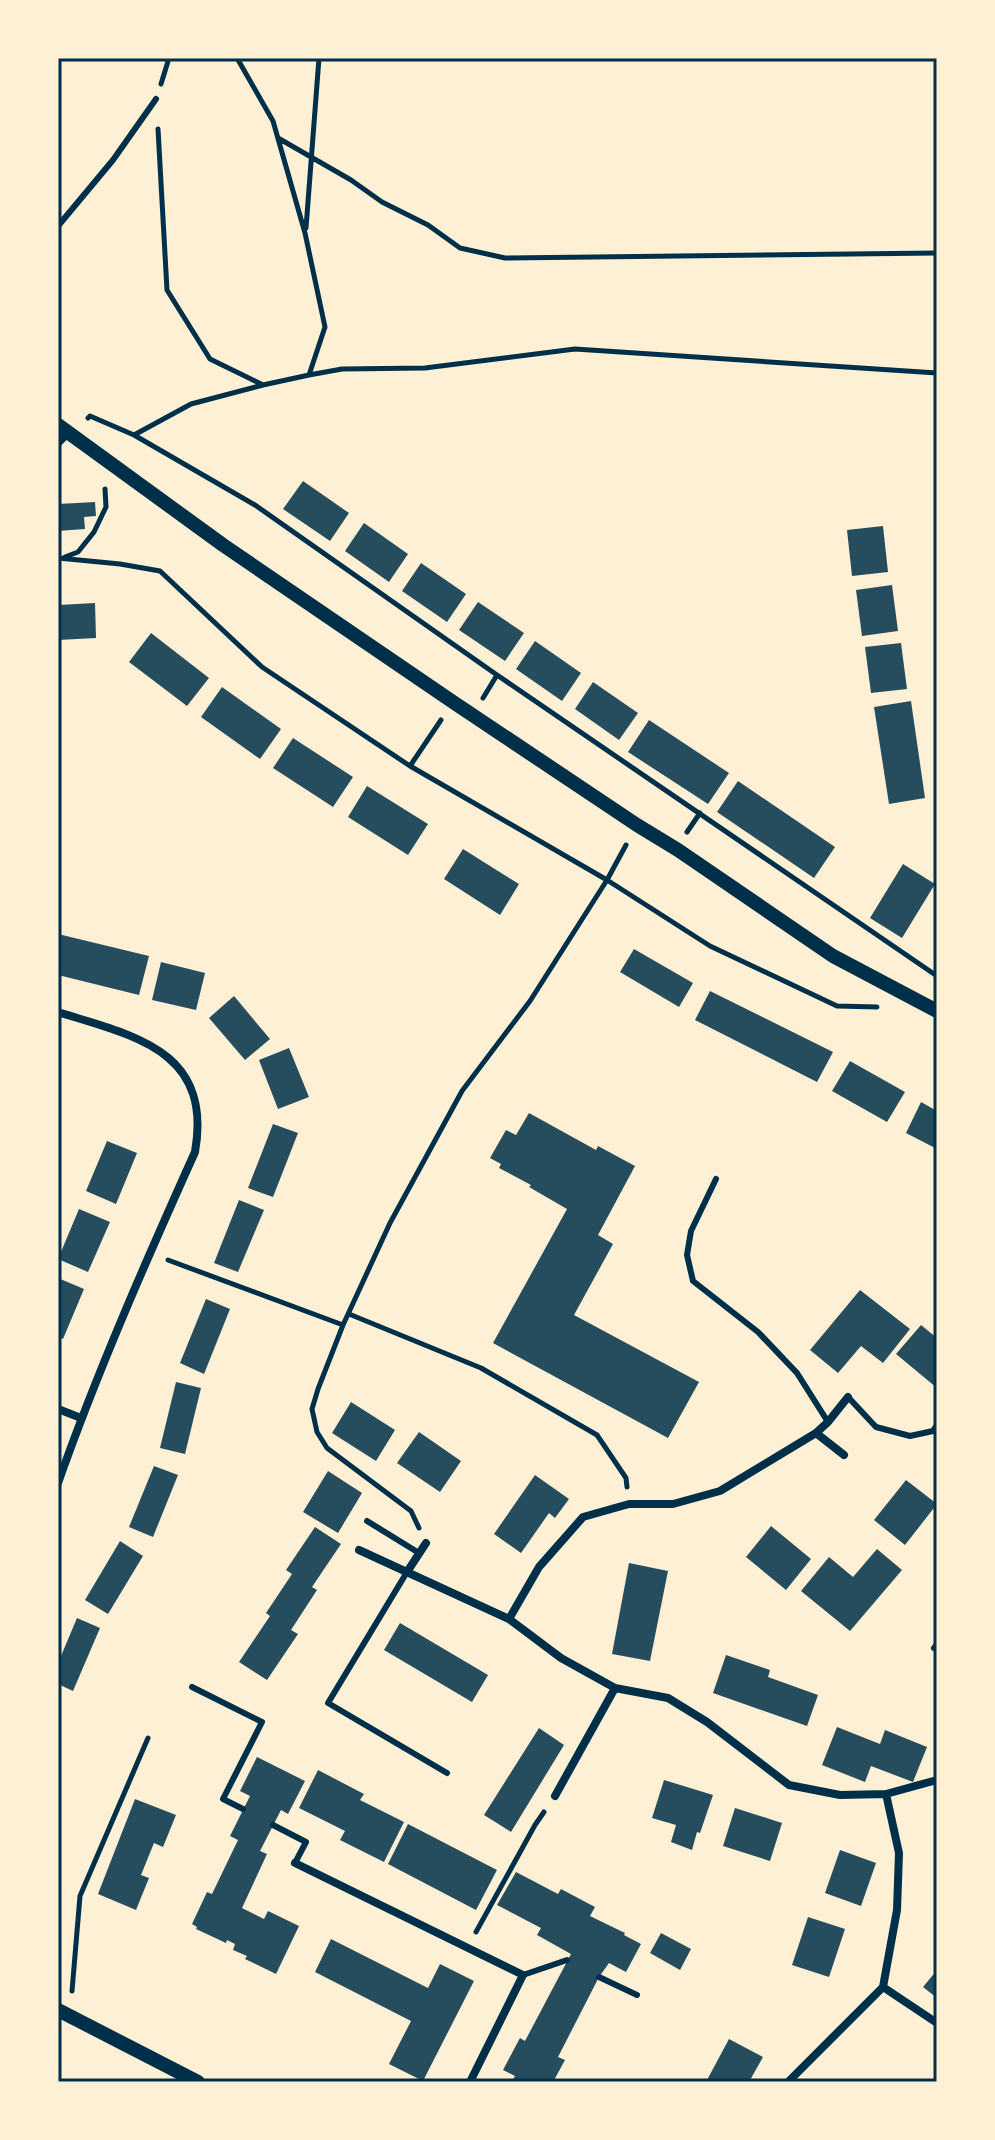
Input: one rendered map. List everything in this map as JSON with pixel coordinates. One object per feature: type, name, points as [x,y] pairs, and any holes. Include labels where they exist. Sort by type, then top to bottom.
[{"type":"street","points":[[61,434],[105,459],[223,545],[833,956],[937,1010]]},
{"type":"street","points":[[58,1012],[150,1043],[178,1067],[188,1083],[198,1117],[195,1152],[149,1253],[81,1418],[58,1483]]},
{"type":"street","points":[[509,1619],[539,1567],[583,1517],[629,1504],[673,1504],[720,1491],[816,1433],[848,1397]]},
{"type":"street","points":[[58,1409],[81,1418]]},
{"type":"street","points":[[816,1433],[844,1455]]},
{"type":"street","points":[[407,1572],[426,1543]]},
{"type":"street","points":[[359,1550],[509,1619],[561,1658],[615,1688],[668,1698],[707,1722],[789,1785],[840,1795],[886,1794],[937,1780]]},
{"type":"street","points":[[555,1796],[615,1688]]},
{"type":"street","points":[[788,2082],[883,1987],[897,1910],[899,1853],[886,1794]]},
{"type":"street","points":[[295,1863],[523,1975],[470,2082]]},
{"type":"street","points":[[883,1987],[937,2023]]},
{"type":"street","points":[[64,2013],[198,2082]]},
{"type":"lane","points":[[58,226],[113,160],[156,99]]},
{"type":"lane","points":[[716,1179],[691,1231],[687,1255],[693,1281],[758,1332],[787,1362],[828,1422]]},
{"type":"lane","points":[[848,1397],[876,1427],[910,1436],[933,1431],[937,1425]]},
{"type":"lane","points":[[367,1521],[419,1553]]},
{"type":"lane","points":[[407,1572],[328,1703],[447,1773]]},
{"type":"lane","points":[[192,1687],[262,1722],[223,1799],[243,1809]]},
{"type":"lane","points":[[273,1825],[306,1842],[295,1863]]},
{"type":"lane","points":[[523,1975],[567,1960]]},
{"type":"lane","points":[[599,1977],[637,1995]]},
{"type":"path","points":[[169,58],[156,99],[167,290],[210,359],[263,385]]},
{"type":"path","points":[[237,58],[273,121],[305,233],[325,327],[309,375]]},
{"type":"path","points":[[305,233],[319,58]]},
{"type":"path","points":[[278,138],[351,180],[382,202],[428,225],[460,248],[505,258],[937,253]]},
{"type":"path","points":[[134,435],[191,404],[309,375],[342,369],[425,368],[575,349],[937,373]]},
{"type":"path","points":[[61,434],[90,416],[134,435],[255,505],[937,976]]},
{"type":"path","points":[[59,558],[78,552],[94,532],[106,507],[105,459]]},
{"type":"path","points":[[59,558],[160,571],[262,667],[410,766],[607,880],[710,946],[837,1006],[880,1008]]},
{"type":"path","points":[[490,687],[497,675]]},
{"type":"path","points":[[410,766],[428,739]]},
{"type":"path","points":[[689,828],[700,813]]},
{"type":"path","points":[[426,1543],[411,1511],[327,1448],[317,1432],[312,1409],[343,1325],[390,1223],[462,1091],[530,1001],[607,880],[637,825]]},
{"type":"path","points":[[149,1253],[343,1325]]},
{"type":"path","points":[[349,1314],[481,1368],[597,1435],[626,1478],[629,1504]]},
{"type":"path","points":[[64,2013],[80,1896],[148,1738]]},
{"type":"path","points":[[467,1946],[535,1825],[555,1796]]},
{"type":"building","points":[[303,481],[349,513],[330,541],[283,509]]},
{"type":"building","points":[[95,502],[96,516],[84,517],[85,529],[58,531],[58,504]]},
{"type":"building","points":[[364,523],[408,554],[389,582],[345,551]]},
{"type":"building","points":[[883,526],[888,572],[852,576],[847,530]]},
{"type":"building","points":[[421,563],[466,594],[447,622],[402,591]]},
{"type":"building","points":[[892,585],[898,631],[862,636],[856,590]]},
{"type":"building","points":[[478,602],[524,633],[505,661],[459,630]]},
{"type":"building","points":[[95,603],[96,638],[58,640],[58,605]]},
{"type":"building","points":[[151,633],[209,678],[187,706],[129,662]]},
{"type":"building","points":[[535,641],[581,673],[562,701],[516,669]]},
{"type":"building","points":[[901,643],[907,689],[871,693],[865,647]]},
{"type":"building","points":[[593,682],[638,713],[619,740],[575,709]]},
{"type":"building","points":[[222,687],[281,729],[260,759],[201,717]]},
{"type":"building","points":[[911,701],[925,798],[889,804],[874,707]]},
{"type":"building","points":[[649,720],[729,773],[708,804],[628,752]]},
{"type":"building","points":[[293,738],[353,777],[333,807],[273,768]]},
{"type":"building","points":[[738,781],[835,847],[814,878],[717,812]]},
{"type":"building","points":[[367,786],[428,824],[408,855],[348,817]]},
{"type":"building","points":[[463,849],[519,884],[500,915],[444,879]]},
{"type":"building","points":[[903,864],[935,884],[902,938],[870,918]]},
{"type":"building","points":[[58,934],[149,956],[139,995],[58,975]]},
{"type":"building","points":[[634,949],[693,983],[679,1007],[620,972]]},
{"type":"building","points":[[161,962],[205,973],[196,1010],[152,1000]]},
{"type":"building","points":[[710,991],[833,1052],[817,1082],[695,1020]]},
{"type":"building","points":[[234,996],[270,1039],[245,1060],[209,1018]]},
{"type":"building","points":[[289,1048],[309,1097],[278,1109],[259,1060]]},
{"type":"building","points":[[850,1061],[905,1092],[887,1122],[832,1091]]},
{"type":"building","points":[[921,1102],[937,1111],[937,1149],[906,1133]]},
{"type":"building","points":[[529,1113],[596,1150],[598,1146],[635,1166],[598,1235],[613,1244],[574,1315],[699,1382],[668,1438],[493,1343],[567,1209],[499,1168],[501,1164],[490,1158],[506,1130],[516,1135]]},
{"type":"building","points":[[273,1124],[298,1133],[273,1197],[248,1188]]},
{"type":"building","points":[[107,1141],[137,1153],[116,1204],[86,1191]]},
{"type":"building","points":[[239,1200],[264,1210],[238,1272],[214,1263]]},
{"type":"building","points":[[79,1209],[110,1222],[88,1272],[58,1259]]},
{"type":"building","points":[[58,1278],[84,1289],[63,1339],[58,1337]]},
{"type":"building","points":[[860,1290],[910,1329],[883,1363],[861,1346],[838,1373],[810,1350]]},
{"type":"building","points":[[206,1299],[230,1309],[204,1374],[180,1363]]},
{"type":"building","points":[[921,1325],[937,1338],[937,1388],[896,1354]]},
{"type":"building","points":[[176,1382],[201,1388],[185,1454],[160,1448]]},
{"type":"building","points":[[351,1402],[395,1430],[376,1461],[332,1433]]},
{"type":"building","points":[[419,1432],[461,1461],[440,1492],[397,1463]]},
{"type":"building","points":[[154,1466],[178,1475],[153,1537],[129,1527]]},
{"type":"building","points":[[328,1471],[362,1493],[338,1533],[303,1512]]},
{"type":"building","points":[[535,1475],[569,1499],[555,1518],[549,1513],[521,1553],[494,1534]]},
{"type":"building","points":[[906,1480],[937,1504],[905,1545],[874,1520]]},
{"type":"building","points":[[771,1526],[811,1559],[786,1590],[746,1557]]},
{"type":"building","points":[[315,1527],[341,1544],[312,1587],[317,1590],[291,1630],[298,1634],[267,1680],[239,1662],[270,1616],[266,1613],[292,1574],[286,1570]]},
{"type":"building","points":[[120,1541],[143,1556],[108,1614],[85,1600]]},
{"type":"building","points":[[877,1549],[902,1570],[850,1631],[801,1591],[829,1557],[853,1577]]},
{"type":"building","points":[[629,1563],[668,1571],[650,1661],[612,1654]]},
{"type":"building","points":[[77,1618],[100,1628],[73,1691],[58,1684],[58,1663]]},
{"type":"building","points":[[400,1623],[488,1675],[472,1702],[384,1650]]},
{"type":"building","points":[[726,1655],[770,1670],[768,1677],[818,1695],[807,1726],[713,1693]]},
{"type":"building","points":[[837,1727],[880,1744],[885,1730],[927,1747],[913,1782],[871,1766],[865,1782],[822,1765]]},
{"type":"building","points":[[539,1728],[564,1745],[511,1832],[484,1815]]},
{"type":"building","points":[[257,1757],[305,1781],[288,1814],[281,1810],[260,1851],[267,1854],[242,1908],[264,1919],[268,1911],[299,1926],[276,1974],[245,1959],[247,1956],[233,1950],[235,1944],[227,1940],[226,1943],[196,1929],[192,1924],[207,1892],[212,1894],[238,1840],[230,1836],[250,1796],[240,1791]]},
{"type":"building","points":[[318,1770],[364,1794],[360,1800],[404,1822],[384,1862],[340,1840],[345,1831],[299,1808]]},
{"type":"building","points":[[664,1780],[713,1795],[692,1850],[671,1842],[676,1825],[652,1818]]},
{"type":"building","points":[[135,1799],[176,1815],[163,1847],[154,1843],[141,1875],[149,1878],[136,1910],[98,1894]]},
{"type":"building","points":[[735,1808],[782,1823],[770,1861],[723,1846]]},
{"type":"building","points":[[408,1824],[497,1870],[476,1910],[388,1864]]},
{"type":"building","points":[[840,1850],[876,1863],[861,1906],[825,1893]]},
{"type":"building","points":[[516,1872],[558,1894],[561,1889],[595,1907],[590,1916],[641,1944],[626,1972],[609,1963],[599,1977],[558,2057],[565,2060],[553,2082],[512,2082],[515,2076],[503,2070],[520,2038],[525,2041],[571,1954],[537,1935],[541,1928],[497,1905]]},
{"type":"building","points":[[808,1917],[845,1929],[829,1977],[792,1965]]},
{"type":"building","points":[[661,1933],[691,1949],[680,1970],[650,1953]]},
{"type":"building","points":[[331,1939],[428,1988],[440,1964],[474,1981],[423,2081],[389,2064],[411,2021],[315,1972]]},
{"type":"building","points":[[937,1970],[937,1998],[923,1987]]},
{"type":"building","points":[[729,2039],[763,2057],[749,2082],[707,2080]]}]
